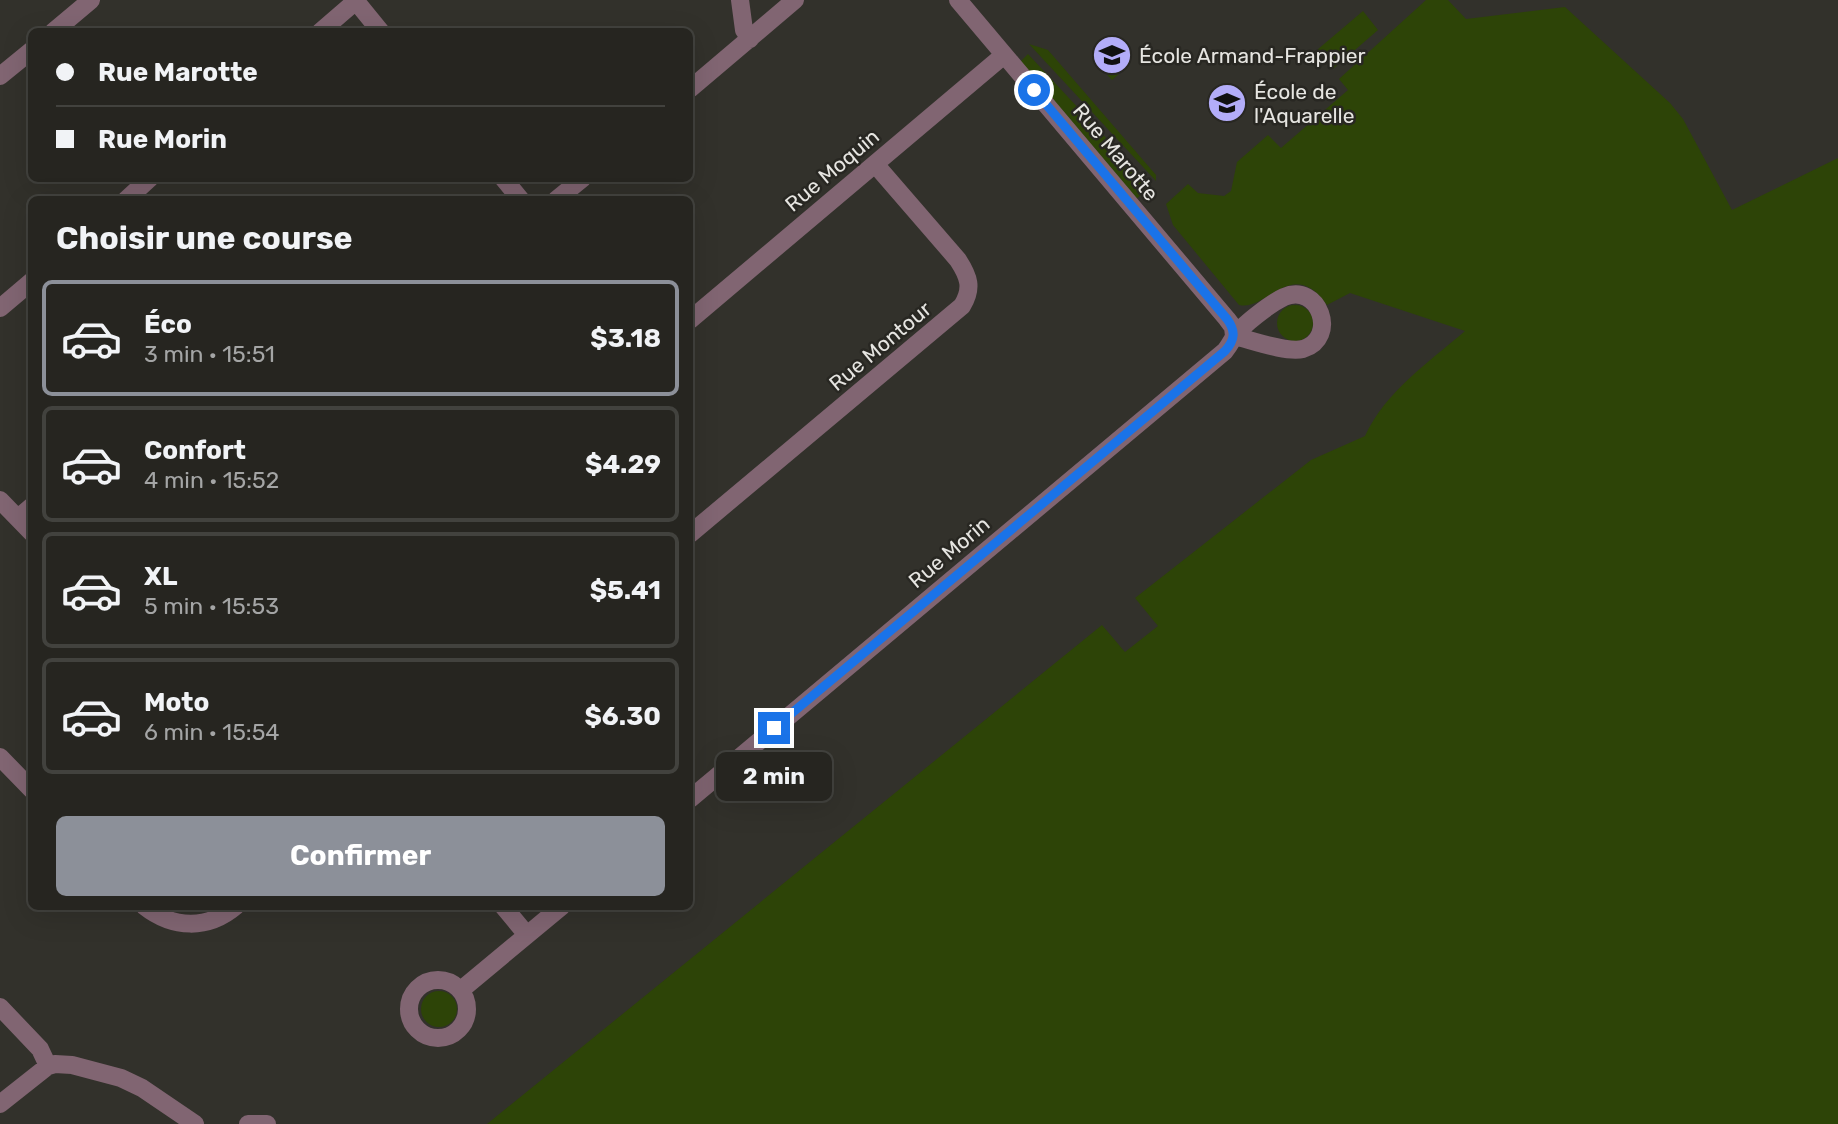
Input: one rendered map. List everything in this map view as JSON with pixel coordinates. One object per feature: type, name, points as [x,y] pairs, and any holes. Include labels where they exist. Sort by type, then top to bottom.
[{"type":"street","points":[[58,28],[91,0]]},
{"type":"street","points":[[324,28],[355,0],[378,28]]},
{"type":"street","points":[[740,0],[744,30],[750,39]]},
{"type":"street","points":[[693,86],[795,0]]},
{"type":"street","name":"Rue Marotte","points":[[958,0],[1227,319],[1233,327],[1234,336]]},
{"type":"street","points":[[0,76],[28,53]]},
{"type":"street","name":"Rue Moquin","points":[[693,317],[1004,55]]},
{"type":"street","name":"Rue Montour","points":[[693,531],[962,306],[968,295],[970,285],[958,260],[875,164]]},
{"type":"street","points":[[130,196],[146,182]]},
{"type":"street","points":[[506,182],[518,196]]},
{"type":"street","points":[[561,196],[578,182]]},
{"type":"street","points":[[0,308],[28,284]]},
{"type":"street","name":"Rue Morin","points":[[693,796],[1225,351],[1234,336],[1269,306],[1292,295],[1303,295],[1312,300],[1319,309],[1323,321],[1319,337],[1311,345],[1299,350],[1234,336]]},
{"type":"street","points":[[0,500],[24,512]]},
{"type":"street","points":[[0,757],[28,786]]},
{"type":"street","points":[[150,910],[164,919],[188,925],[221,918],[231,910]]},
{"type":"street","points":[[506,910],[527,935]]},
{"type":"street","points":[[461,990],[557,910]]},
{"type":"street","points":[[0,1007],[40,1049],[48,1066]]},
{"type":"street","points":[[0,1104],[48,1066],[72,1065],[121,1078],[142,1088],[195,1124]]},
{"type":"street","points":[[248,1124],[267,1124]]},
{"type":"green space","points":[[1426,0],[1448,0],[1466,19],[1565,7],[1670,103],[1683,119],[1732,210],[1838,158],[1838,1124],[487,1124],[1102,625],[1125,652],[1158,626],[1135,598],[1311,460],[1365,436],[1396,391],[1465,331],[1350,293],[1327,305],[1314,291],[1302,285],[1291,285],[1260,301],[1239,305],[1173,225],[1166,204],[1188,184],[1198,193],[1224,196],[1231,191],[1237,162],[1268,135],[1281,148],[1348,90],[1339,79]]},
{"type":"green space","points":[[1363,11],[1378,30],[1333,69],[1317,50]]},
{"type":"green space","points":[[1103,42],[1109,49],[1116,46],[1127,58],[1127,67],[1112,80],[1098,65],[1099,56],[1094,50]]},
{"type":"green space","points":[[1029,44],[1048,50],[1156,175],[1156,181]]},
{"type":"green space","points":[[1028,54],[1150,188],[1136,199],[1020,62]]},
{"type":"green space","points":[[1295,305],[1308,310],[1313,323],[1308,336],[1295,341],[1282,336],[1277,323],[1282,310]]},
{"type":"green space","points":[[439,991],[452,996],[457,1009],[452,1022],[439,1027],[426,1022],[421,1009],[426,996]]},
{"type":"place","name":"École Armand-Frappier","points":[[1112,55]]},
{"type":"place","name":"École de l'Aquarelle","points":[[1227,103]]},
{"type":"route","points":[[774,728],[1225,351],[1233,341],[1234,330],[1231,324],[1034,90]]}]
